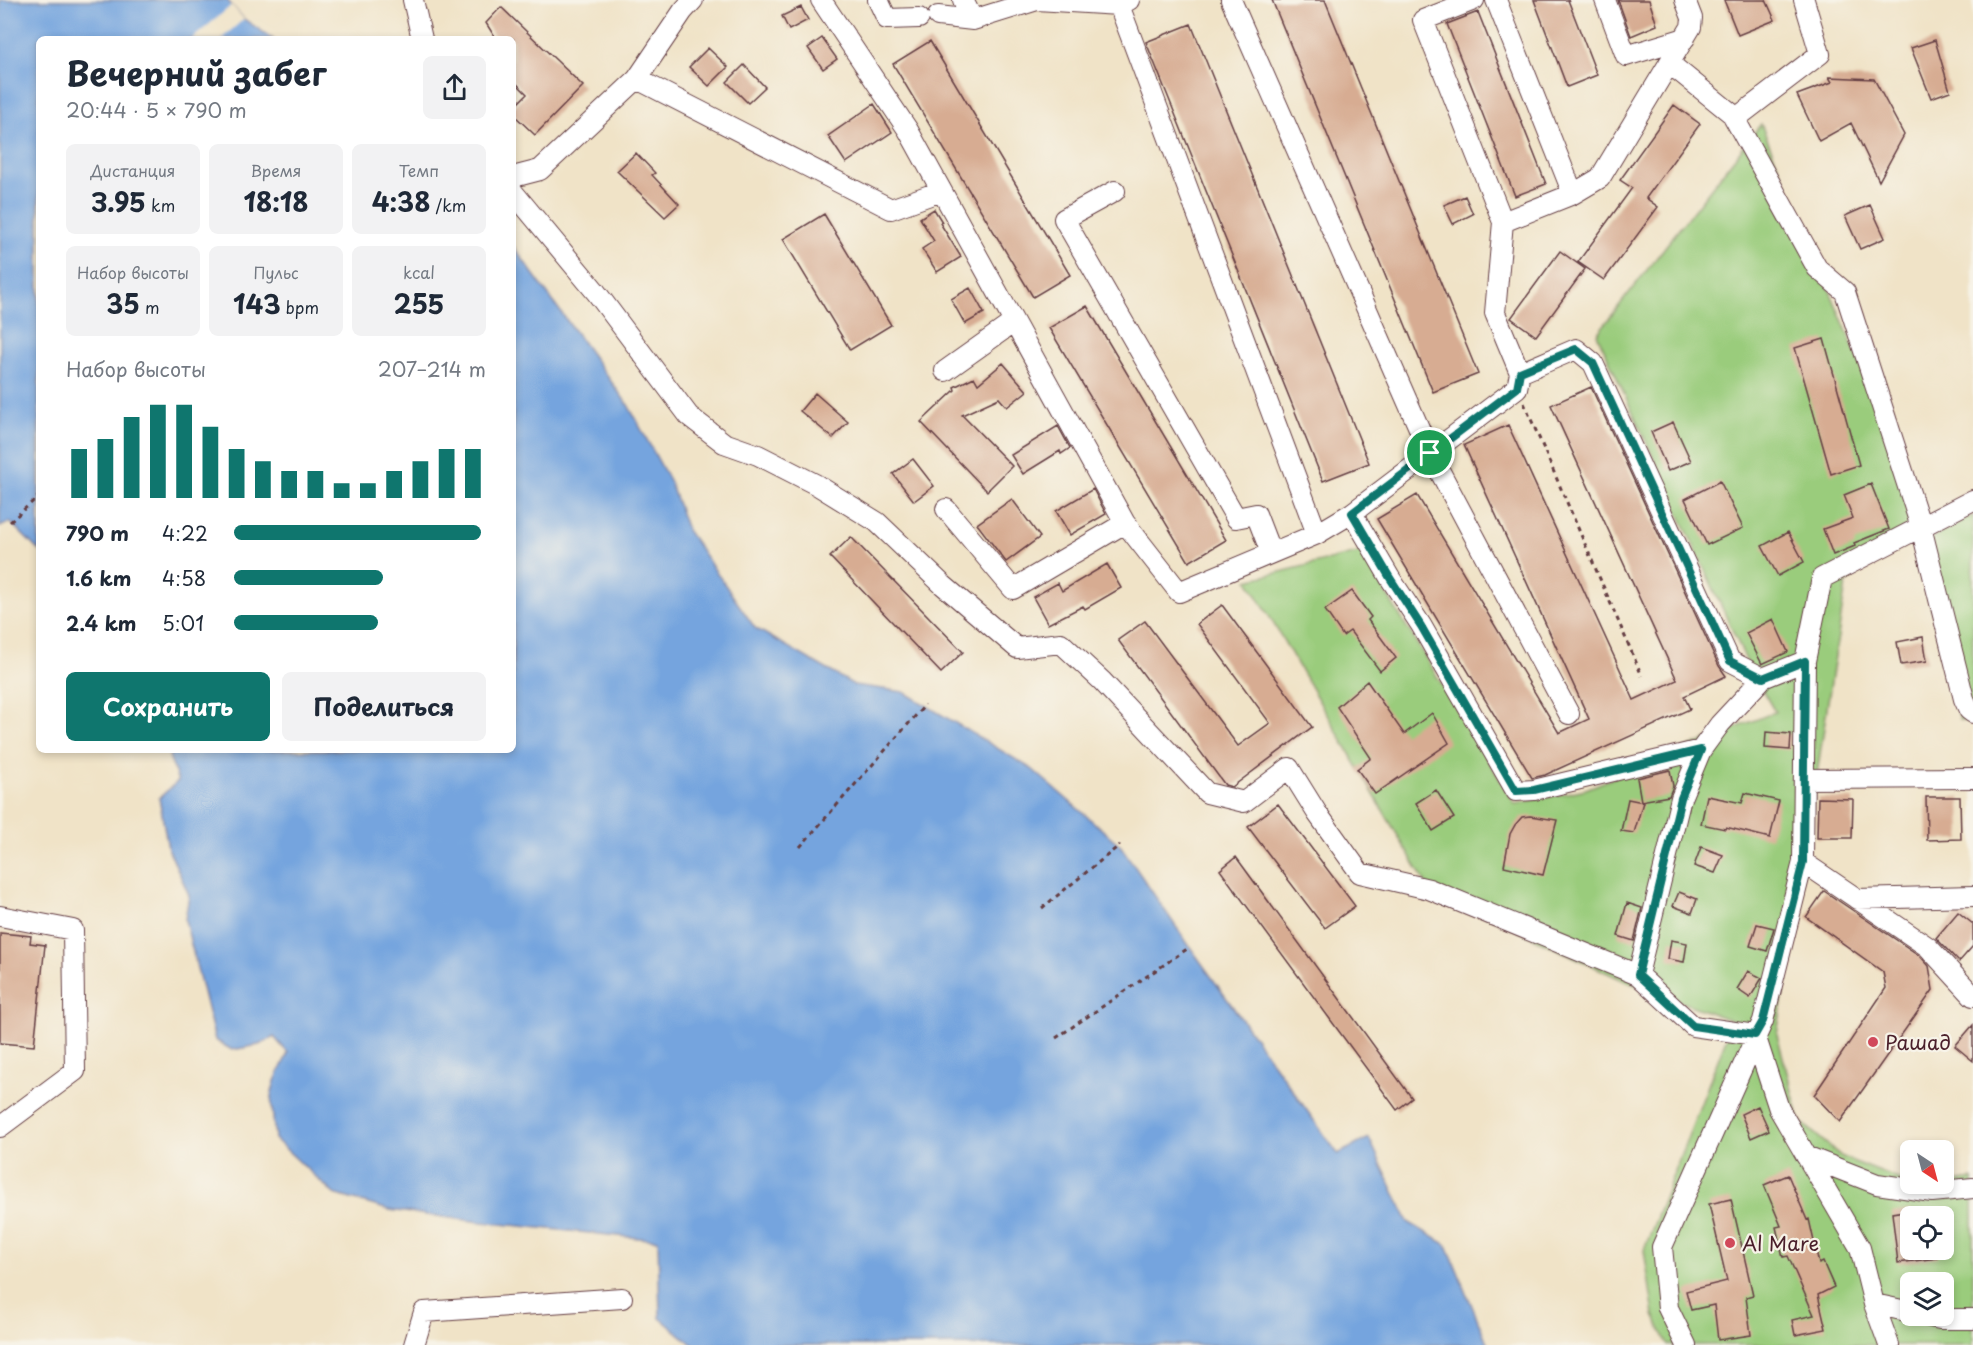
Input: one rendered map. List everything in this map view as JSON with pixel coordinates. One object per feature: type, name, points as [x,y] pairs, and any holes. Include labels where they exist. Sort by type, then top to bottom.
[{"type":"street","points":[[413,0],[421,36]]},
{"type":"street","points":[[516,176],[540,170],[637,79],[682,11],[693,0]]},
{"type":"street","points":[[821,0],[908,130],[1125,523],[1179,592],[1317,534],[1352,513],[1519,380],[1576,349],[1593,363],[1730,661],[1763,678]]},
{"type":"street","points":[[878,0],[887,19],[928,17],[973,20],[1037,0],[1124,3],[1317,534]]},
{"type":"street","points":[[963,0],[973,20]]},
{"type":"street","points":[[1231,0],[1430,453],[1569,714]]},
{"type":"street","points":[[1474,0],[1423,20],[1503,222],[1495,313],[1519,380]]},
{"type":"street","points":[[1496,0],[1573,194]]},
{"type":"street","points":[[1605,0],[1626,56],[1685,38]]},
{"type":"street","points":[[1503,222],[1573,194],[1600,178],[1691,27],[1692,18],[1685,0]]},
{"type":"street","points":[[1735,119],[1820,54],[1804,0]]},
{"type":"street","points":[[1669,63],[1732,114],[1817,268],[1845,292],[1921,527],[1964,699],[1973,713]]},
{"type":"street","points":[[637,79],[891,209],[941,191]]},
{"type":"street","points":[[1115,191],[1064,219],[1236,518],[1256,514],[1271,553]]},
{"type":"street","points":[[516,196],[596,292],[689,416],[724,442],[758,455],[817,485],[877,522],[943,585],[1017,648],[1061,643],[1102,681],[1207,793],[1244,802],[1289,768],[1317,813],[1360,873],[1430,889],[1638,975],[1693,1026],[1755,1035]]},
{"type":"street","points":[[945,371],[1014,322]]},
{"type":"street","points":[[1686,1345],[1668,1308],[1662,1247],[1763,1021],[1803,862],[1805,661],[1822,578],[1973,500]]},
{"type":"street","points":[[946,509],[1013,589],[1125,523]]},
{"type":"street","points":[[1352,513],[1421,626],[1516,791],[1534,790],[1701,750]]},
{"type":"street","points":[[1638,975],[1681,798],[1701,750],[1720,724],[1763,678],[1805,661]]},
{"type":"street","points":[[1804,779],[1973,778]]},
{"type":"street","points":[[1803,862],[1928,947],[1973,996]]},
{"type":"street","points":[[1857,899],[1973,896]]},
{"type":"street","points":[[0,916],[73,930],[75,1071],[0,1127]]},
{"type":"street","points":[[1755,1035],[1779,1109],[1860,1248],[1874,1304],[1889,1345]]},
{"type":"street","points":[[1806,1156],[1877,1184],[1932,1192],[1973,1188]]},
{"type":"street","points":[[414,1345],[424,1312],[622,1298]]},
{"type":"street","points":[[1874,1304],[1900,1310]]},
{"type":"street","points":[[1954,1319],[1973,1319]]},
{"type":"path","points":[[1519,380],[1642,676]]},
{"type":"path","points":[[10,522],[36,499]]},
{"type":"path","points":[[800,847],[925,705]]},
{"type":"path","points":[[1042,908],[1120,845]]},
{"type":"path","points":[[1056,1038],[1190,947]]},
{"type":"green space","points":[[1761,124],[1922,513],[1846,584],[1777,1035],[1800,1121],[1842,1157],[1900,1180],[1900,1194],[1954,1194],[1954,1182],[1973,1179],[1973,1345],[1668,1345],[1654,1315],[1644,1250],[1733,1021],[1625,981],[1429,889],[1248,580],[1361,552],[1515,804],[1586,789],[1775,712],[1750,669],[1597,334]]},
{"type":"green space","points":[[1973,515],[1973,722],[1960,720],[1916,547]]},
{"type":"water","points":[[0,0],[227,0],[244,19],[269,36],[36,36],[36,548],[10,522],[0,527]]},
{"type":"water","points":[[516,250],[628,405],[670,482],[687,530],[755,628],[854,685],[904,692],[1032,769],[1120,845],[1338,1154],[1369,1138],[1408,1222],[1447,1245],[1488,1345],[693,1345],[660,1318],[658,1240],[389,1210],[334,1194],[275,1139],[271,1096],[288,1053],[274,1037],[259,1045],[232,1050],[215,1040],[185,920],[189,895],[168,848],[159,798],[178,781],[169,756],[172,753],[516,753]]},
{"type":"pier","points":[[232,5],[244,19],[224,36],[196,36]]},
{"type":"building","points":[[1272,0],[1325,0],[1478,374],[1433,392]]},
{"type":"building","points":[[1534,0],[1568,0],[1597,75],[1567,87]]},
{"type":"building","points":[[1618,0],[1649,0],[1657,25],[1631,36]]},
{"type":"building","points":[[1724,0],[1766,0],[1775,20],[1738,35]]},
{"type":"building","points":[[501,7],[583,86],[535,135],[516,117],[516,105],[527,94],[516,83],[516,36],[494,36],[486,23]]},
{"type":"building","points":[[801,7],[808,20],[789,30],[782,16]]},
{"type":"building","points":[[1478,12],[1546,184],[1515,196],[1447,24]]},
{"type":"building","points":[[1191,24],[1369,463],[1323,481],[1146,42]]},
{"type":"building","points":[[822,38],[837,59],[823,69],[808,48]]},
{"type":"building","points":[[1935,40],[1950,91],[1931,98],[1911,48]]},
{"type":"building","points":[[930,41],[1070,275],[1033,297],[893,64]]},
{"type":"building","points":[[708,48],[728,67],[709,86],[689,67]]},
{"type":"building","points":[[744,65],[765,87],[748,103],[727,82]]},
{"type":"building","points":[[1829,77],[1874,79],[1904,135],[1879,181],[1851,123],[1819,141],[1797,95],[1832,82]]},
{"type":"building","points":[[874,104],[892,132],[846,163],[828,136]]},
{"type":"building","points":[[1674,105],[1700,124],[1646,198],[1658,207],[1604,280],[1578,262],[1632,188],[1620,180]]},
{"type":"building","points":[[636,153],[655,173],[652,175],[679,204],[665,217],[617,171]]},
{"type":"building","points":[[1465,196],[1473,214],[1453,224],[1444,205]]},
{"type":"building","points":[[1870,205],[1885,238],[1860,249],[1845,216]]},
{"type":"building","points":[[934,209],[961,257],[937,272],[922,249],[934,241],[920,218]]},
{"type":"building","points":[[824,214],[891,325],[850,350],[783,239]]},
{"type":"building","points":[[1560,251],[1585,269],[1536,336],[1511,318]]},
{"type":"building","points":[[970,288],[984,313],[965,324],[951,299]]},
{"type":"building","points":[[1087,306],[1226,540],[1189,562],[1049,328]]},
{"type":"building","points":[[1824,339],[1859,465],[1831,474],[1795,348]]},
{"type":"building","points":[[1003,363],[1027,391],[1007,407],[999,398],[962,415],[1012,466],[987,491],[921,422],[955,390],[954,387],[974,377],[978,384]]},
{"type":"building","points":[[1591,387],[1719,666],[1726,676],[1684,696],[1690,709],[1545,775],[1532,778],[1377,519],[1417,495],[1559,733],[1589,719],[1464,445],[1508,425],[1634,700],[1677,680],[1551,405]]},
{"type":"building","points":[[815,393],[848,422],[833,438],[800,411]]},
{"type":"building","points":[[1673,422],[1691,461],[1668,471],[1651,432]]},
{"type":"building","points":[[1058,426],[1070,448],[1061,454],[1060,451],[1023,474],[1011,455]]},
{"type":"building","points":[[913,459],[934,486],[914,501],[893,474]]},
{"type":"building","points":[[1720,481],[1743,528],[1707,545],[1685,499]]},
{"type":"building","points":[[1871,484],[1889,529],[1854,543],[1855,546],[1833,555],[1823,529],[1853,518],[1844,495]]},
{"type":"building","points":[[1093,489],[1106,514],[1070,535],[1056,511]]},
{"type":"building","points":[[1012,499],[1040,537],[1006,562],[977,524]]},
{"type":"building","points":[[1788,532],[1804,562],[1778,576],[1762,546]]},
{"type":"building","points":[[851,537],[963,652],[941,673],[830,557]]},
{"type":"building","points":[[1107,564],[1121,588],[1085,609],[1083,606],[1048,624],[1033,597],[1058,583],[1062,591]]},
{"type":"building","points":[[1352,591],[1371,617],[1368,620],[1396,658],[1380,671],[1350,631],[1343,636],[1325,610]]},
{"type":"building","points":[[1222,605],[1312,727],[1232,787],[1225,785],[1118,640],[1145,621],[1238,746],[1270,723],[1197,624]]},
{"type":"building","points":[[1773,619],[1788,652],[1762,664],[1746,633]]},
{"type":"building","points":[[1923,637],[1927,661],[1901,665],[1897,642]]},
{"type":"building","points":[[1367,681],[1404,734],[1432,713],[1449,743],[1375,794],[1357,769],[1371,758],[1337,707]]},
{"type":"building","points":[[1766,732],[1791,734],[1790,750],[1765,748]]},
{"type":"building","points":[[1670,770],[1673,786],[1669,796],[1641,801],[1637,778]]},
{"type":"building","points":[[1436,790],[1454,818],[1433,831],[1416,803]]},
{"type":"building","points":[[1745,793],[1779,801],[1770,838],[1726,827],[1725,829],[1701,824],[1707,796],[1742,803]]},
{"type":"building","points":[[1926,797],[1960,797],[1961,839],[1927,840]]},
{"type":"building","points":[[1818,798],[1853,799],[1852,838],[1817,838]]},
{"type":"building","points":[[1628,799],[1643,802],[1634,833],[1621,831]]},
{"type":"building","points":[[1278,804],[1355,906],[1325,928],[1248,827]]},
{"type":"building","points":[[1522,817],[1557,820],[1543,875],[1504,866],[1510,834]]},
{"type":"building","points":[[1701,847],[1723,855],[1715,873],[1694,866]]},
{"type":"building","points":[[1236,857],[1412,1098],[1397,1110],[1220,870]]},
{"type":"building","name":"Рашад","points":[[1824,891],[1920,956],[1929,966],[1933,990],[1840,1122],[1814,1095],[1886,988],[1883,972],[1806,917]]},
{"type":"building","points":[[1679,892],[1697,899],[1692,913],[1673,906]]},
{"type":"building","points":[[1627,903],[1642,908],[1634,941],[1618,936]]},
{"type":"building","points":[[1958,912],[1973,924],[1973,946],[1959,962],[1936,938]]},
{"type":"building","points":[[1757,924],[1774,928],[1767,951],[1750,946]]},
{"type":"building","points":[[0,933],[31,936],[30,943],[45,945],[34,1046],[0,1043]]},
{"type":"building","points":[[1671,940],[1687,943],[1684,962],[1668,959]]},
{"type":"building","points":[[1748,971],[1762,978],[1750,998],[1737,989]]},
{"type":"building","points":[[1973,1025],[1973,1061],[1955,1046]]},
{"type":"building","points":[[1758,1106],[1769,1130],[1751,1138],[1741,1114]]},
{"type":"building","points":[[1788,1175],[1807,1220],[1809,1219],[1819,1264],[1823,1262],[1834,1287],[1818,1295],[1826,1329],[1795,1335],[1792,1320],[1814,1315],[1788,1256],[1783,1257],[1776,1227],[1781,1226],[1764,1185]]},
{"type":"building","name":"Al Mare","points":[[1731,1199],[1753,1295],[1746,1297],[1751,1335],[1718,1340],[1714,1305],[1691,1310],[1686,1291],[1727,1281],[1709,1204]]},
{"type":"building","points":[[1900,1212],[1900,1260],[1921,1260],[1898,1263],[1892,1213]]},
{"type":"place","name":"Рашад","points":[[1873,1042]]},
{"type":"place","name":"Al Mare","points":[[1730,1243]]},
{"type":"route","points":[[1576,349],[1593,363],[1730,661],[1763,678],[1805,661],[1803,862],[1763,1021],[1755,1035],[1693,1026],[1638,975],[1681,798],[1701,750],[1534,790],[1516,791],[1421,626],[1352,513],[1430,453],[1517,388],[1520,372],[1576,349]]}]
